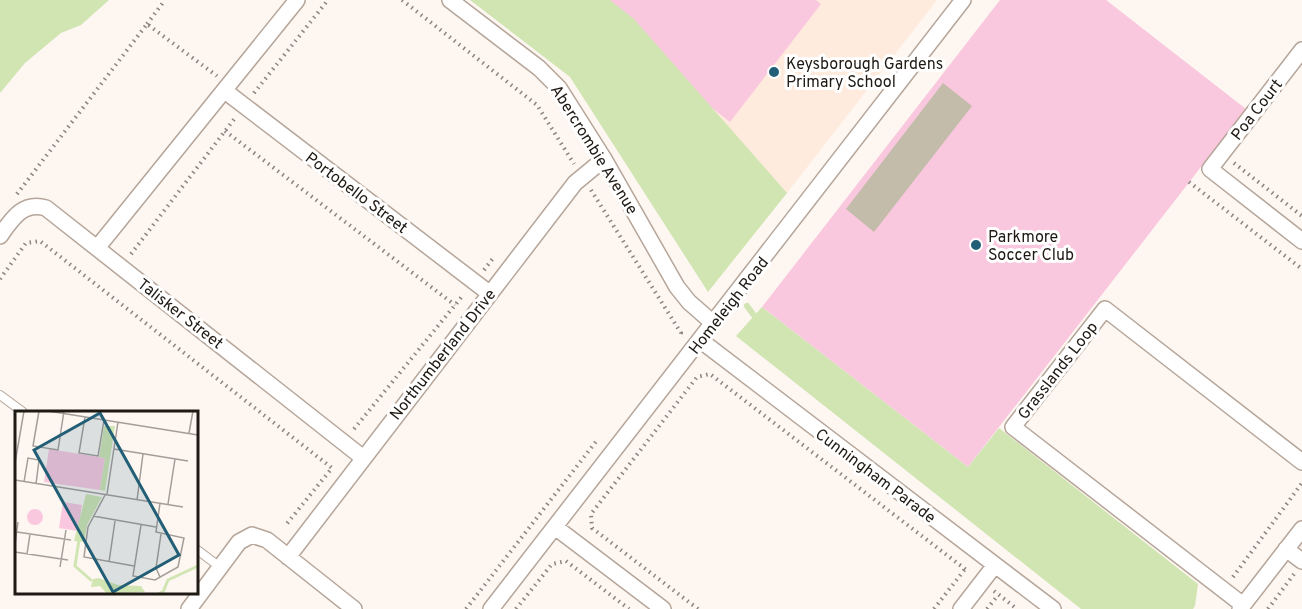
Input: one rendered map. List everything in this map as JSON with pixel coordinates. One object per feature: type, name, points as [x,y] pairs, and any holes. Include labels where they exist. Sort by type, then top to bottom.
[{"type":"street","points":[[98,248],[297,0]]},
{"type":"street","name":"Abercrombie Avenue","points":[[450,0],[550,77],[604,159],[677,286],[689,302],[713,323]]},
{"type":"street","name":"Homeleigh Road","points":[[491,609],[963,0]]},
{"type":"street","name":"Poa Court","points":[[1302,50],[1210,169],[1302,241]]},
{"type":"street","name":"Portobello Street","points":[[227,88],[244,106],[489,293]]},
{"type":"street","name":"Northumberland Drive","points":[[288,557],[489,293],[582,176],[604,159]]},
{"type":"street","name":"Talisker Street","points":[[0,236],[25,208],[38,206],[46,208],[362,457]]},
{"type":"street","name":"Grasslands Loop","points":[[1241,607],[1223,590],[1013,427],[1105,309],[1302,462]]},
{"type":"street","name":"Cunningham Parade","points":[[700,340],[1053,609]]},
{"type":"street","points":[[555,527],[663,609]]},
{"type":"street","points":[[1241,607],[1302,529]]},
{"type":"street","points":[[189,609],[239,542],[252,535],[267,540],[354,609]]},
{"type":"street","points":[[1286,549],[1299,567]]},
{"type":"street","points":[[961,609],[995,565]]},
{"type":"lane","points":[[0,395],[22,411]]},
{"type":"lane","points":[[198,550],[220,567]]},
{"type":"path","points":[[14,198],[165,0]]},
{"type":"path","points":[[139,260],[130,253],[328,0]]},
{"type":"path","points":[[402,0],[537,105],[681,333],[674,342]]},
{"type":"path","points":[[147,24],[227,88]]},
{"type":"path","points":[[225,131],[455,305]]},
{"type":"path","points":[[1222,153],[1302,216]]},
{"type":"path","points":[[565,170],[572,160]]},
{"type":"path","points":[[1189,182],[1302,269]]},
{"type":"path","points":[[0,279],[26,243],[40,240],[332,468],[285,526]]},
{"type":"path","points":[[345,422],[354,430],[497,254]]},
{"type":"path","points":[[698,609],[592,528],[591,514],[697,377],[710,374],[965,569],[934,609]]},
{"type":"path","points":[[466,609],[602,434]]},
{"type":"path","points":[[1223,590],[1302,483]]},
{"type":"path","points":[[516,609],[552,564],[566,561],[629,609]]},
{"type":"path","points":[[1268,609],[1299,567]]},
{"type":"path","points":[[987,609],[998,595]]},
{"type":"shaded area","points":[[0,0],[109,0],[81,25],[61,33],[25,63],[0,93]]},
{"type":"shaded area","points":[[470,0],[610,0],[634,19],[787,193],[708,292],[570,77]]},
{"type":"shaded area","points":[[573,0],[816,0],[821,4],[730,122]]},
{"type":"shaded area","name":"Keysborough Gardens Primary School","points":[[610,0],[937,0],[787,193],[700,124]]},
{"type":"shaded area","name":"Parkmore Soccer Club","points":[[1000,0],[1106,0],[1246,109],[968,467],[762,307]]},
{"type":"shaded area","points":[[762,307],[968,467],[999,428],[1198,584],[1193,609],[1081,609],[736,336]]},
{"type":"building","points":[[943,83],[972,106],[874,232],[846,209]]},
{"type":"waterway","points":[[747,306],[759,322]]},
{"type":"place","name":"Keysborough Gardens Primary School","points":[[774,72]]},
{"type":"place","name":"Parkmore Soccer Club","points":[[976,245]]}]
